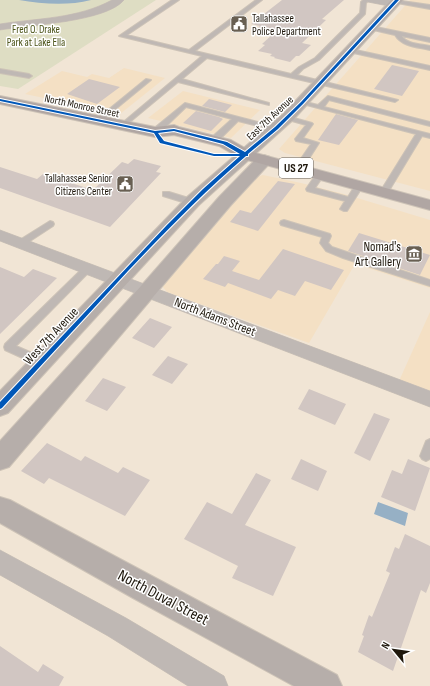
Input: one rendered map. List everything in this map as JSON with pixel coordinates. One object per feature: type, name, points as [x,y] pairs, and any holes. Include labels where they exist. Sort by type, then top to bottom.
[{"type":"main road","name":"North Monroe Street","points":[[1,99],[155,132],[174,130],[225,143],[246,155],[320,175],[355,193],[384,192],[430,205]]},
{"type":"main road","name":"North Monroe Street","points":[[155,132],[162,142],[214,155],[246,155]]},
{"type":"street","points":[[0,26],[87,15],[103,10],[119,0]]},
{"type":"street","points":[[372,0],[396,2]]},
{"type":"street","name":"East 7th Avenue","points":[[117,280],[212,182],[246,155],[287,118],[396,2]]},
{"type":"street","points":[[0,459],[217,210],[264,160]]},
{"type":"street","points":[[192,202],[217,210]]},
{"type":"street","name":"North Adams Street","points":[[0,235],[429,397]]},
{"type":"street","name":"West 7th Avenue","points":[[0,406],[117,280]]},
{"type":"street","name":"North Duval Street","points":[[0,509],[150,592],[326,686]]},
{"type":"street","points":[[0,562],[117,627],[214,686]]},
{"type":"lane","points":[[176,0],[122,36],[395,100]]},
{"type":"lane","points":[[190,52],[258,0]]},
{"type":"lane","points":[[292,76],[301,68],[317,59],[363,13],[363,3],[366,0]]},
{"type":"lane","points":[[396,2],[430,7]]},
{"type":"lane","points":[[372,28],[430,40]]},
{"type":"lane","points":[[398,34],[401,40],[407,43],[430,48]]},
{"type":"lane","points":[[351,51],[430,68]]},
{"type":"lane","points":[[122,124],[206,56]]},
{"type":"lane","points":[[0,71],[29,76]]},
{"type":"lane","points":[[99,120],[148,80]]},
{"type":"lane","points":[[177,80],[267,104]]},
{"type":"lane","points":[[320,107],[328,98],[430,124]]},
{"type":"lane","points":[[302,103],[430,136]]},
{"type":"lane","points":[[155,132],[185,105],[275,128]]},
{"type":"lane","points":[[214,140],[237,118]]},
{"type":"lane","points":[[287,118],[310,124],[299,139],[315,143],[298,169]]},
{"type":"lane","points":[[384,192],[420,133]]},
{"type":"lane","points":[[320,175],[310,189],[355,193],[344,209]]},
{"type":"lane","points":[[166,194],[192,202]]},
{"type":"lane","points":[[284,223],[327,236],[324,243],[329,249],[335,252],[430,283]]},
{"type":"lane","points":[[21,243],[50,224]]},
{"type":"lane","points":[[42,362],[9,347],[88,268]]},
{"type":"lane","points":[[426,456],[430,444]]},
{"type":"shaded area","points":[[410,0],[430,0],[430,191],[285,153],[279,149]]},
{"type":"shaded area","points":[[124,68],[165,78],[120,114],[25,94],[62,71],[87,77],[92,74],[109,78]]},
{"type":"shaded area","points":[[183,91],[260,110],[231,138],[148,118]]},
{"type":"shaded area","points":[[263,175],[344,194],[430,220],[430,288],[355,264],[309,343],[167,292],[163,287],[164,282],[254,178]]},
{"type":"shaded area","points":[[430,312],[430,392],[399,381]]},
{"type":"green space","name":"Fred O. Drake Park at Lake Ella","points":[[0,0],[156,0],[18,89],[0,86]]},
{"type":"water","points":[[19,0],[91,0],[55,4]]},
{"type":"water","points":[[378,502],[408,513],[405,526],[374,514]]},
{"type":"building","points":[[282,0],[344,0],[322,19],[326,20],[302,43],[311,45],[290,62],[274,58],[275,57],[270,56],[272,54],[258,51],[265,45],[262,44],[274,33],[256,29],[260,26],[251,24]]},
{"type":"building","points":[[392,65],[419,71],[402,96],[374,89]]},
{"type":"building","points":[[89,79],[120,87],[97,104],[67,94]]},
{"type":"building","points":[[209,99],[232,105],[225,112],[202,106]]},
{"type":"building","points":[[196,111],[223,119],[211,131],[183,123]]},
{"type":"building","points":[[336,114],[358,120],[339,145],[318,140]]},
{"type":"building","points":[[134,159],[161,166],[156,172],[161,173],[110,227],[0,188],[0,167],[37,179],[43,174],[93,190],[122,162],[128,164]]},
{"type":"building","points":[[278,181],[295,184],[258,231],[230,222],[240,210],[251,213]]},
{"type":"building","points":[[359,233],[430,255],[420,275],[348,251]]},
{"type":"building","points":[[283,249],[344,270],[331,290],[305,281],[295,296],[278,290],[271,299],[228,283],[225,287],[203,279],[224,256],[240,261],[232,271],[259,280]]},
{"type":"building","points":[[0,267],[24,277],[33,269],[57,278],[0,334]]},
{"type":"building","points":[[150,318],[172,327],[154,348],[132,338]]},
{"type":"building","points":[[168,356],[188,364],[172,384],[152,375]]},
{"type":"building","points":[[103,378],[126,387],[107,411],[85,401]]},
{"type":"building","points":[[309,389],[346,404],[335,425],[298,409]]},
{"type":"building","points":[[374,413],[390,419],[370,461],[354,453]]},
{"type":"building","points":[[47,443],[81,461],[85,456],[118,473],[123,467],[150,480],[125,516],[49,478],[44,484],[21,471]]},
{"type":"building","points":[[301,459],[327,471],[318,491],[291,479]]},
{"type":"building","points":[[408,459],[430,468],[415,511],[381,497],[392,470],[402,474]]},
{"type":"building","points":[[256,473],[271,480],[245,525],[296,547],[273,596],[232,578],[238,566],[184,539],[207,502],[232,514]]},
{"type":"building","points":[[405,534],[430,546],[430,583],[426,593],[421,590],[393,671],[358,652],[369,615],[372,617],[390,573],[386,571],[395,547],[399,549]]},
{"type":"building","points":[[0,646],[38,672],[43,664],[64,677],[59,686],[0,686]]},
{"type":"cycle path","points":[[0,406],[193,201],[216,179],[288,117],[397,0]]},
{"type":"cycle path","points":[[0,100],[155,132],[174,130],[225,143],[246,155]]},
{"type":"cycle path","points":[[155,132],[162,142],[214,155],[244,155]]},
{"type":"place","name":"Tallahassee Police Department","points":[[239,24]]},
{"type":"place","name":"Tallahassee Senior Citizens Center","points":[[125,184]]},
{"type":"place","name":"Nomad's Art Gallery","points":[[414,254]]}]
